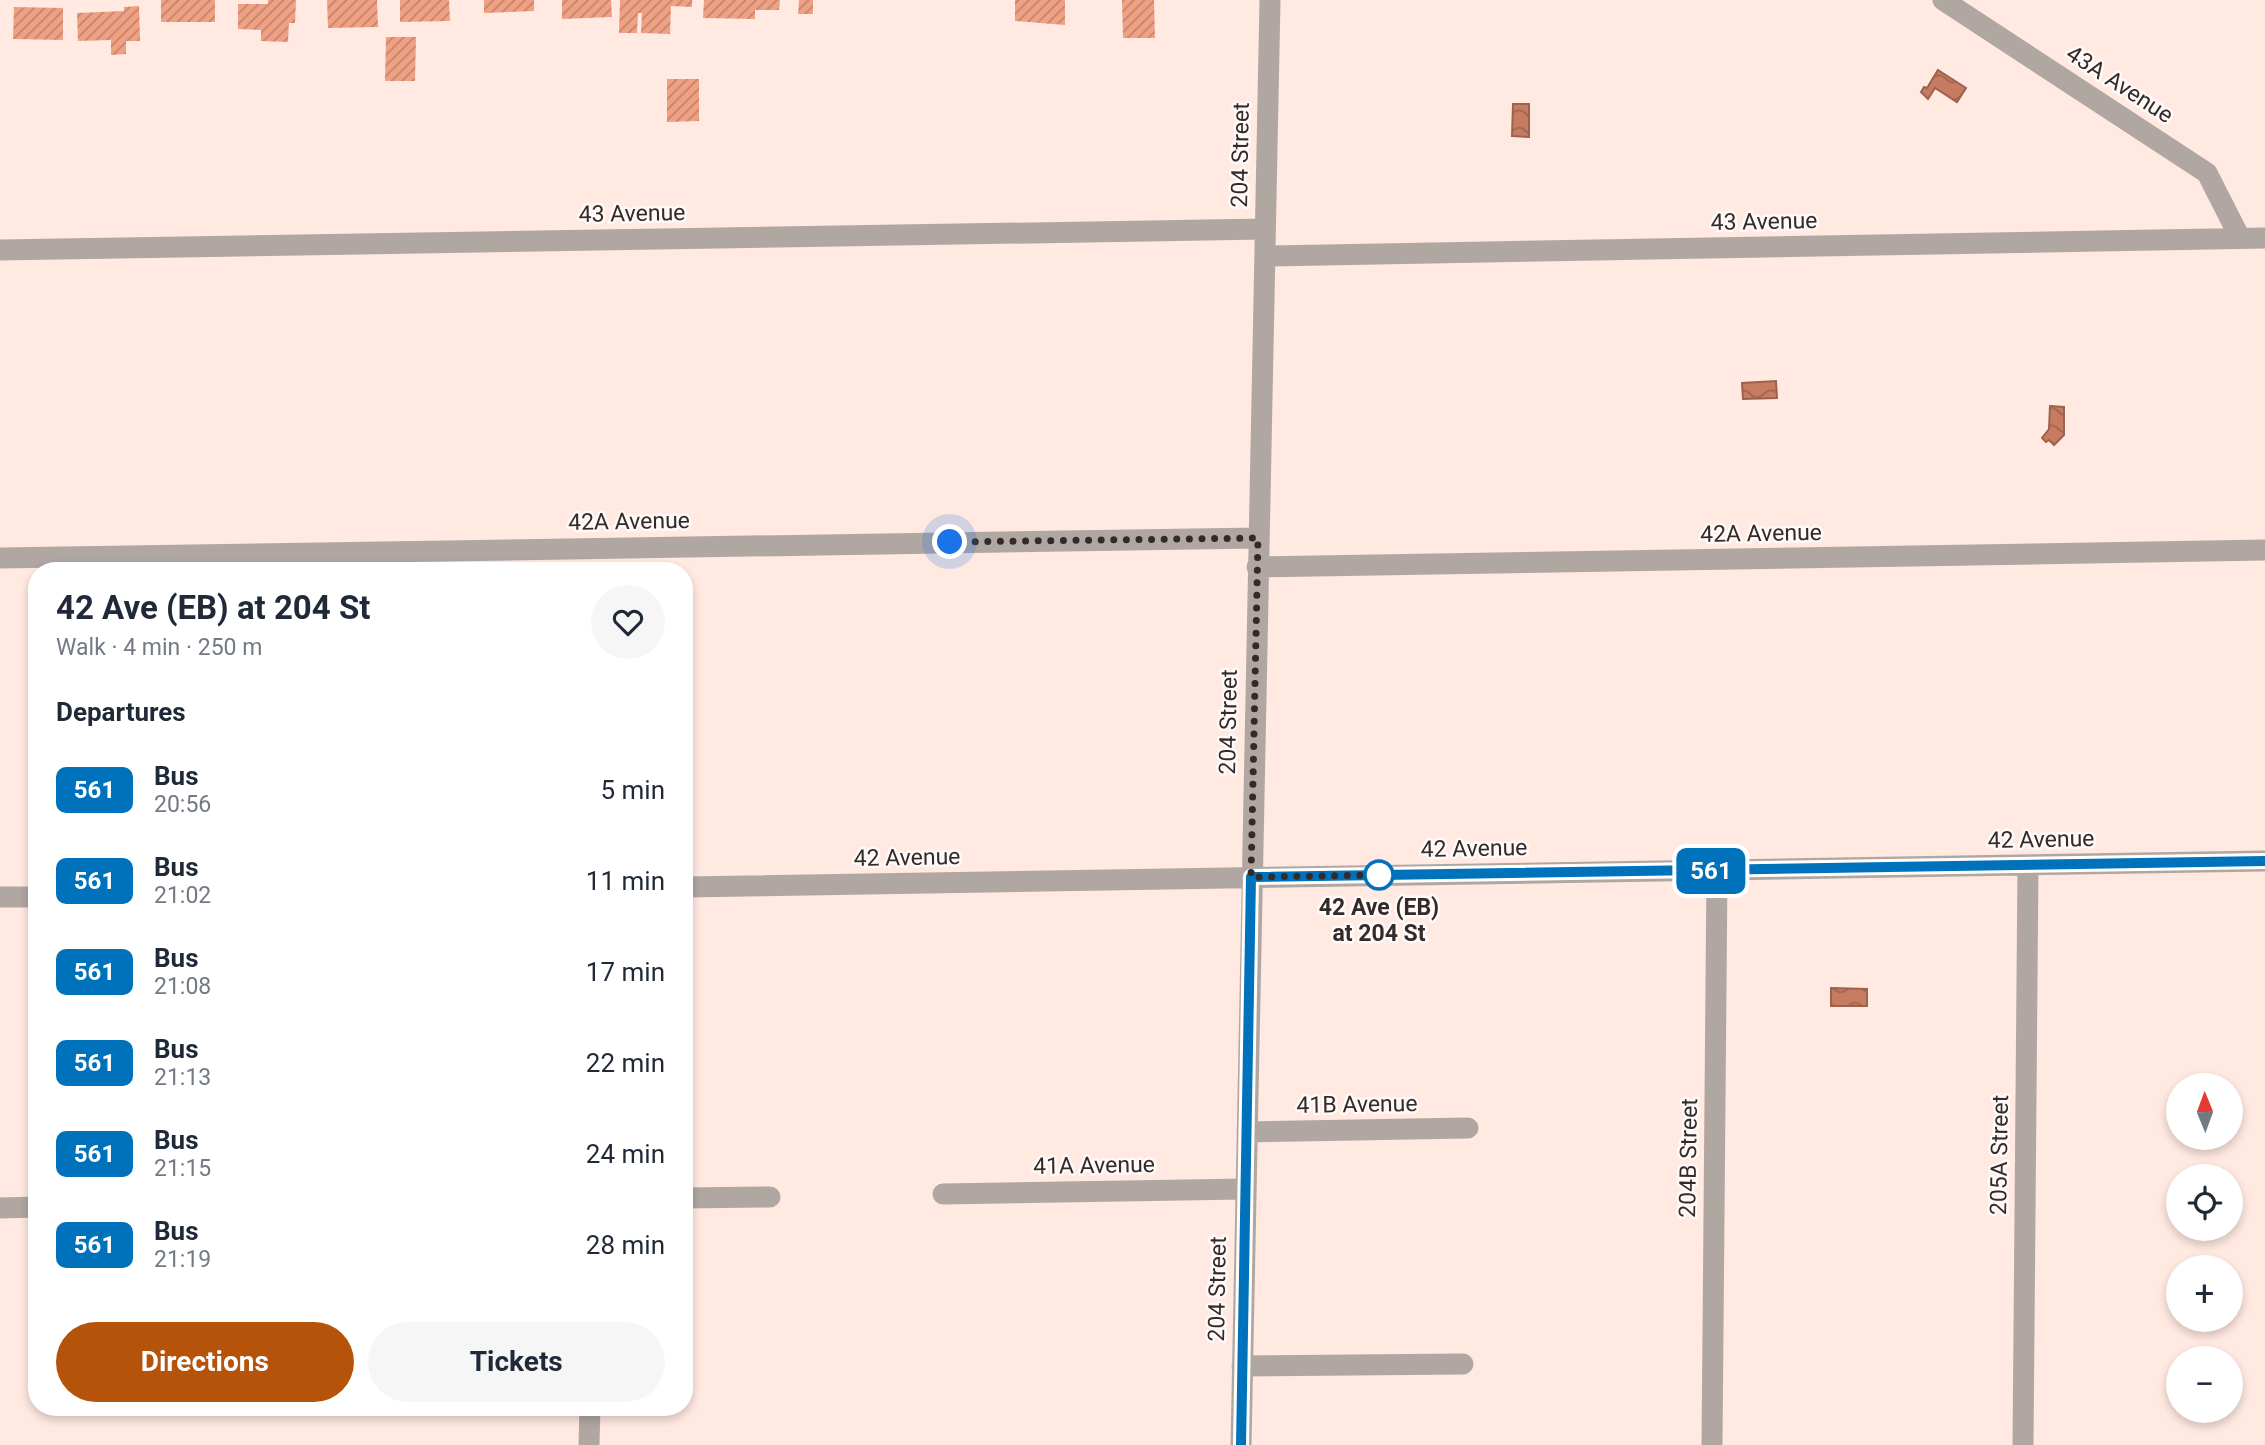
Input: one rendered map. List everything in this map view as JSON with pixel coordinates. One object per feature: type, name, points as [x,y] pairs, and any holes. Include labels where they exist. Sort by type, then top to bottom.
[{"type":"street","name":"204 Street","points":[[1241,1445],[1270,0]]},
{"type":"street","name":"43A Avenue","points":[[1943,0],[2207,173],[2240,238]]},
{"type":"street","name":"43 Avenue","points":[[0,250],[1265,229]]},
{"type":"street","name":"43 Avenue","points":[[1265,256],[2265,237]]},
{"type":"street","name":"42A Avenue","points":[[0,558],[1258,538]]},
{"type":"street","name":"42A Avenue","points":[[1257,567],[2265,550]]},
{"type":"street","name":"42 Avenue","points":[[693,887],[2265,861]]},
{"type":"street","name":"205A Street","points":[[2022,1445],[2028,865]]},
{"type":"street","name":"204B Street","points":[[1712,1445],[1717,870]]},
{"type":"street","points":[[0,897],[28,897]]},
{"type":"street","name":"41B Avenue","points":[[1247,1132],[1468,1128]]},
{"type":"street","name":"41A Avenue","points":[[943,1194],[1245,1189]]},
{"type":"street","points":[[693,1198],[770,1197]]},
{"type":"street","points":[[0,1208],[28,1207]]},
{"type":"street","points":[[1242,1366],[1463,1364]]},
{"type":"street","points":[[589,1445],[590,1416]]},
{"type":"water","points":[[1938,70],[1966,88],[1957,102],[1935,88],[1928,99],[1921,92],[1924,87],[1927,88]]},
{"type":"water","points":[[1513,104],[1529,104],[1529,137],[1512,136]]},
{"type":"water","points":[[1776,381],[1777,398],[1743,399],[1742,383]]},
{"type":"water","points":[[2050,406],[2064,407],[2064,435],[2054,445],[2042,438],[2049,429]]},
{"type":"water","points":[[1831,988],[1867,989],[1867,1006],[1831,1006]]},
{"type":"building","points":[[161,0],[215,0],[215,22],[161,22]]},
{"type":"building","points":[[268,0],[296,0],[295,23],[289,23],[288,42],[261,41],[261,30],[238,29],[238,4],[268,4]]},
{"type":"building","points":[[327,0],[377,0],[378,27],[328,28]]},
{"type":"building","points":[[400,0],[449,0],[450,21],[400,22]]},
{"type":"building","points":[[484,0],[534,0],[534,11],[484,13]]},
{"type":"building","points":[[562,0],[611,0],[612,17],[562,19]]},
{"type":"building","points":[[620,0],[692,0],[692,7],[671,6],[670,34],[641,33],[642,13],[638,13],[637,33],[619,33]]},
{"type":"building","points":[[704,0],[780,0],[779,10],[755,10],[755,19],[703,18]]},
{"type":"building","points":[[799,0],[813,0],[813,14],[798,14]]},
{"type":"building","points":[[1015,0],[1065,0],[1065,25],[1015,21]]},
{"type":"building","points":[[1122,0],[1154,0],[1155,38],[1123,38]]},
{"type":"building","points":[[139,6],[140,41],[126,41],[126,54],[111,55],[111,40],[78,41],[77,13],[124,11],[124,7]]},
{"type":"building","points":[[14,7],[63,8],[63,40],[13,39]]},
{"type":"building","points":[[386,37],[416,37],[415,81],[385,81]]},
{"type":"building","points":[[667,79],[699,79],[699,121],[667,122]]},
{"type":"bus line","name":"561","points":[[1241,1445],[1251,877],[2265,861]]},
{"type":"place","name":"42 Ave (EB) at 204 St","points":[[1379,875]]},
{"type":"route","points":[[950,542],[1258,538],[1251,877],[1385,875],[1379,875]]}]
